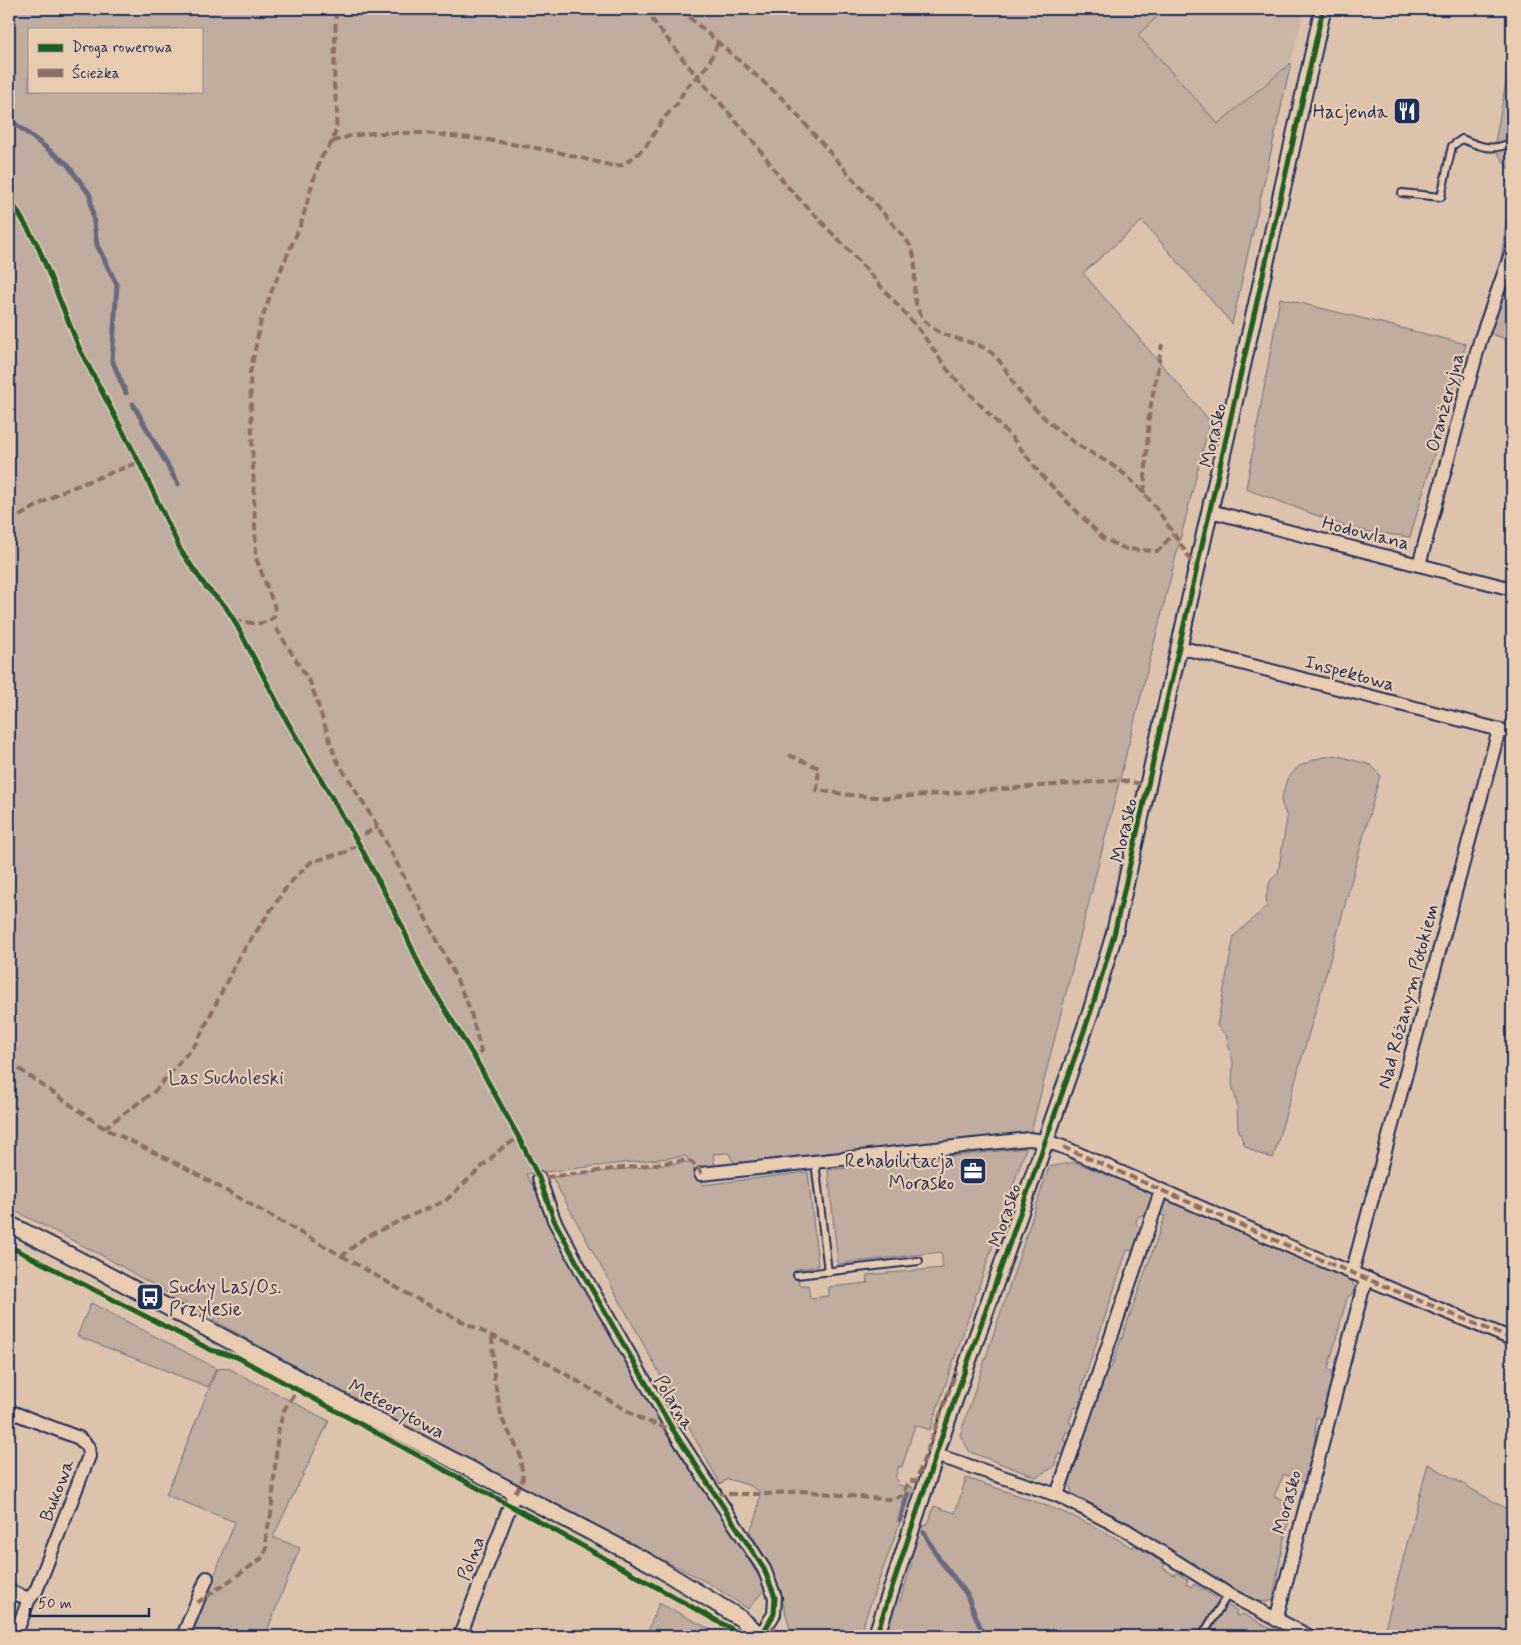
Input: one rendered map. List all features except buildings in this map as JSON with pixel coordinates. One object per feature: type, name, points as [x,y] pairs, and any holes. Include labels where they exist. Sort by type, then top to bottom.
[{"type":"street","name":"Morasko","points":[[876,1636],[936,1455],[1088,1019],[1114,936],[1323,9]]},
{"type":"street","name":"Oranżeryjna","points":[[1419,565],[1480,341],[1512,251]]},
{"type":"street","name":"Hodowlana","points":[[1210,511],[1512,589]]},
{"type":"street","name":"Inspektowa","points":[[1179,647],[1512,734]]},
{"type":"street","name":"Nad Różanym Potokiem","points":[[1352,1273],[1499,730]]},
{"type":"street","points":[[701,1174],[1029,1139],[1046,1141],[1352,1273],[1512,1339]]},
{"type":"street","name":"Polarna","points":[[539,1178],[554,1220],[582,1274],[673,1430],[764,1569],[775,1597],[774,1614],[761,1636]]},
{"type":"street","points":[[1057,1495],[1161,1191]]},
{"type":"street","name":"Meteorytowa","points":[[9,1224],[658,1568],[740,1618],[761,1636]]},
{"type":"street","name":"Morasko","points":[[1276,1620],[1362,1292],[1368,1279]]},
{"type":"street","name":"Bukowa","points":[[9,1411],[79,1438],[88,1447],[89,1456],[36,1591],[29,1599]]},
{"type":"street","points":[[936,1455],[1057,1495],[1126,1530],[1228,1594],[1309,1636]]},
{"type":"street","name":"Polna","points":[[460,1636],[515,1493]]},
{"type":"street","points":[[184,1636],[207,1578]]},
{"type":"street","points":[[9,1591],[29,1599],[15,1636]]},
{"type":"lane","points":[[1402,194],[1441,197],[1452,146],[1462,139],[1485,148],[1504,146],[1512,142]]},
{"type":"lane","points":[[815,1162],[828,1272]]},
{"type":"lane","points":[[798,1275],[919,1261]]},
{"type":"lane","points":[[1202,1636],[1228,1594]]},
{"type":"shaded area","points":[[1165,9],[1304,9],[1291,63],[1218,124],[1138,35]]},
{"type":"green space","name":"Las Sucholeski","points":[[9,9],[1165,9],[1138,35],[1218,124],[1291,63],[1232,324],[1142,221],[1083,273],[1210,421],[1031,1132],[735,1164],[728,1153],[713,1154],[715,1167],[693,1169],[702,1185],[808,1172],[818,1266],[797,1269],[799,1285],[808,1285],[810,1298],[829,1296],[829,1287],[868,1283],[867,1275],[943,1268],[941,1252],[838,1264],[828,1170],[1026,1148],[930,1430],[915,1425],[902,1467],[899,1466],[895,1479],[898,1480],[897,1485],[913,1487],[859,1636],[792,1636],[779,1589],[764,1555],[750,1531],[757,1515],[760,1492],[751,1486],[728,1479],[720,1484],[552,1177],[689,1162],[686,1156],[526,1174],[669,1432],[766,1588],[748,1609],[710,1584],[333,1389],[107,1258],[9,1208]]},
{"type":"green space","points":[[1509,66],[1512,67],[1512,173],[1494,148]]},
{"type":"green space","points":[[1512,177],[1512,341],[1491,334]]},
{"type":"green space","points":[[1280,298],[1466,344],[1410,537],[1356,530],[1246,489]]},
{"type":"green space","points":[[1335,755],[1371,765],[1380,775],[1330,960],[1273,1158],[1257,1153],[1245,1146],[1238,1128],[1237,1104],[1232,1084],[1233,1062],[1226,1035],[1217,1026],[1234,936],[1267,906],[1266,898],[1270,881],[1278,873],[1287,818],[1281,801],[1287,779],[1298,767],[1315,759]]},
{"type":"green space","points":[[1074,1162],[1151,1192],[1152,1196],[1147,1212],[1137,1218],[1136,1223],[1141,1229],[1134,1251],[1127,1250],[1081,1389],[1081,1402],[1079,1407],[1074,1408],[1069,1422],[1072,1424],[1070,1433],[1066,1432],[1063,1440],[1067,1442],[1063,1455],[1058,1454],[1054,1467],[1036,1477],[970,1452],[960,1435],[1049,1167]]},
{"type":"green space","points":[[1171,1200],[1352,1281],[1355,1287],[1352,1294],[1347,1298],[1328,1369],[1333,1372],[1321,1419],[1316,1417],[1315,1442],[1304,1482],[1284,1474],[1274,1496],[1293,1504],[1283,1543],[1273,1599],[1267,1602],[1251,1600],[1073,1496],[1069,1484],[1105,1367],[1111,1368],[1165,1216],[1159,1214],[1165,1201]]},
{"type":"green space","points":[[91,1303],[216,1368],[208,1387],[77,1336]]},
{"type":"green space","points":[[228,1368],[329,1421],[273,1537],[300,1548],[265,1636],[191,1636],[235,1522],[166,1495],[217,1369]]},
{"type":"green space","points":[[1428,1464],[1512,1512],[1512,1636],[1383,1636]]},
{"type":"green space","points":[[966,1478],[1073,1516],[1132,1548],[1134,1545],[1165,1564],[1163,1568],[1174,1575],[1176,1572],[1188,1580],[1186,1584],[1192,1587],[1194,1584],[1220,1600],[1198,1636],[885,1636],[894,1605],[899,1604],[912,1563],[907,1564],[919,1529],[929,1522],[934,1506],[955,1513]]},
{"type":"green space","points":[[659,1603],[723,1636],[646,1636]]},
{"type":"green space","points":[[1227,1605],[1237,1611],[1236,1615],[1243,1614],[1277,1632],[1279,1636],[1205,1636],[1223,1607]]},
{"type":"waterway","points":[[9,119],[67,164],[90,195],[97,245],[117,285],[112,360],[126,393]]},
{"type":"waterway","points":[[133,404],[178,484]]},
{"type":"waterway","points":[[900,1520],[907,1494]]},
{"type":"waterway","points":[[924,1532],[939,1559],[966,1593],[984,1636]]},
{"type":"marked path","points":[[234,620],[259,623],[274,617],[275,608],[256,558],[250,373],[261,321],[274,285],[301,224],[321,158],[332,142],[336,130],[337,113],[334,83],[336,9]]},
{"type":"marked path","points":[[644,9],[690,68],[754,142],[787,186],[855,257],[918,328],[950,373],[1013,439],[1043,477],[1104,539],[1126,549],[1158,551],[1173,534]]},
{"type":"marked path","points":[[680,9],[784,100],[906,239],[914,257],[915,298],[920,314],[926,322],[943,334],[971,342],[988,350],[1000,362],[1024,397],[1051,424],[1073,442],[1109,463],[1128,477],[1160,513],[1197,569]]},
{"type":"marked path","points":[[332,142],[350,136],[373,133],[424,133],[488,140],[553,151],[613,166],[623,165],[645,148],[663,119],[677,104],[685,89],[708,65],[718,43]]},
{"type":"marked path","points":[[1144,493],[1149,416],[1162,344]]},
{"type":"marked path","points":[[9,522],[61,492],[139,462]]},
{"type":"marked path","points":[[276,628],[311,684],[336,759],[378,827],[448,961],[470,1009],[481,1051],[476,1060]]},
{"type":"marked path","points":[[789,755],[819,768],[817,790],[850,795],[887,798],[1119,780],[1148,785]]},
{"type":"marked path","points":[[364,834],[378,827]]},
{"type":"marked path","points":[[104,1128],[155,1091],[197,1042],[239,957],[288,885],[311,862],[346,852],[359,844]]},
{"type":"marked path","points":[[9,1062],[104,1128],[184,1167],[342,1256],[364,1238],[445,1201],[503,1147],[519,1138]]},
{"type":"marked path","points":[[1063,1147],[1307,1254],[1512,1339]]},
{"type":"marked path","points":[[537,1173],[539,1178],[688,1160],[698,1167],[701,1174]]},
{"type":"marked path","points":[[342,1256],[413,1297],[547,1363],[641,1419],[673,1430]]},
{"type":"marked path","points":[[492,1336],[494,1379],[502,1419],[520,1454],[523,1479],[515,1493]]},
{"type":"marked path","points":[[716,1494],[765,1494],[802,1491],[881,1499],[894,1499],[901,1496],[910,1481],[916,1481],[956,1372]]},
{"type":"marked path","points":[[197,1603],[261,1559],[266,1550],[278,1432],[284,1410],[297,1390]]},
{"type":"marked path","points":[[769,1624],[781,1636]]},
{"type":"cycle path","points":[[876,1636],[944,1430],[1091,1011],[1114,935],[1323,9]]},
{"type":"cycle path","points":[[9,197],[37,244],[80,350],[139,462],[181,551],[206,587],[225,606],[234,620],[288,723],[359,844],[401,924],[423,973],[476,1060],[519,1138],[539,1178],[554,1220],[583,1274],[673,1430],[764,1569],[775,1597],[774,1614],[761,1636]]},
{"type":"cycle path","points":[[9,1246],[211,1350],[237,1357],[511,1506],[744,1636]]},
{"type":"place","name":"Hacjenda","points":[[1407,111]]},
{"type":"place","name":"Rehabilitacja Morasko","points":[[973,1171]]},
{"type":"place","name":"Suchy Las/Os. Przylesie","points":[[150,1297]]}]
